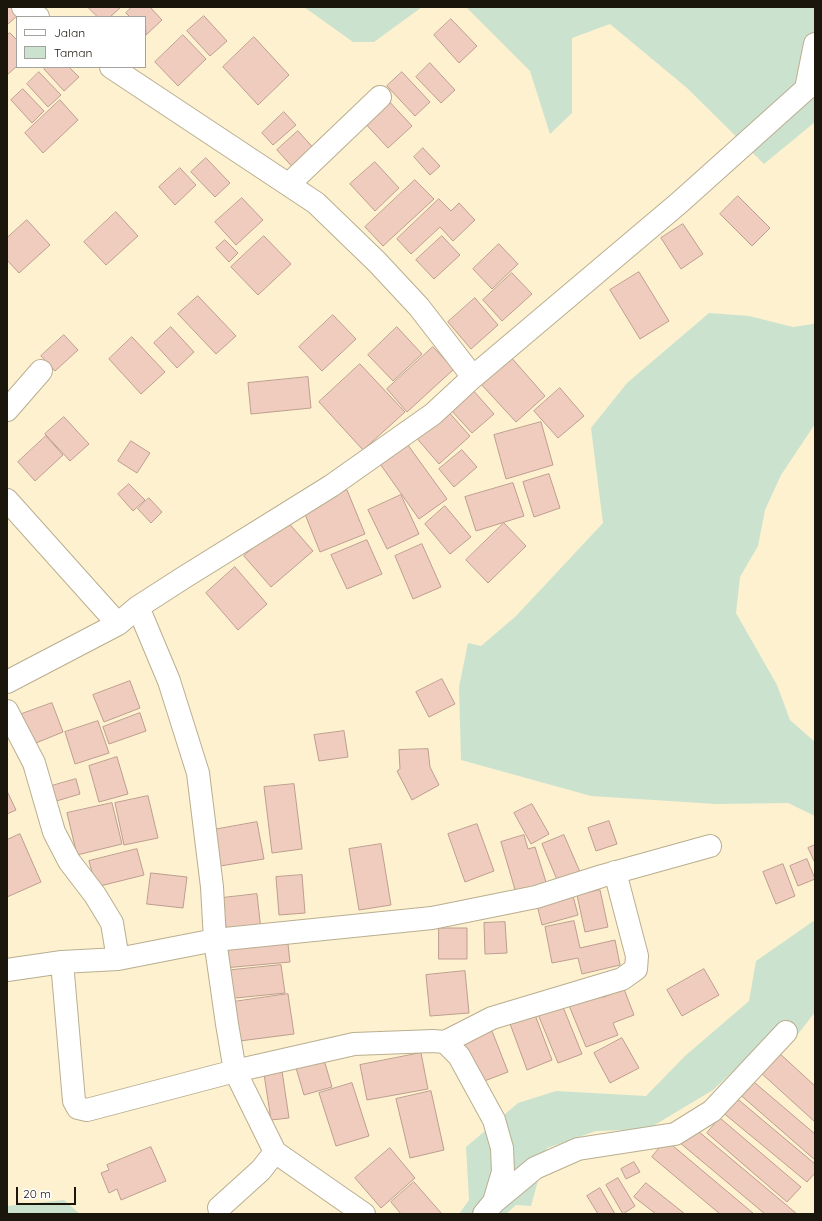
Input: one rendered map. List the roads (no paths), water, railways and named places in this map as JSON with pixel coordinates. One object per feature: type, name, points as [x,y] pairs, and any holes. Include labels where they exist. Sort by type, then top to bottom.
[{"type":"street","points":[[23,7],[36,16]]},
{"type":"street","points":[[7,682],[118,624],[138,607],[331,486],[432,414],[473,377],[679,203],[810,86],[815,44]]},
{"type":"street","points":[[113,68],[289,184],[316,204],[377,262],[419,307],[473,377]]},
{"type":"street","points":[[289,184],[380,97]]},
{"type":"street","points":[[7,410],[41,371]]},
{"type":"street","points":[[7,500],[118,624]]},
{"type":"street","points":[[138,607],[169,681],[198,773],[212,887],[215,940],[235,1071],[276,1152],[364,1214]]},
{"type":"street","points":[[7,711],[34,763],[54,832],[69,861],[95,895],[112,923],[118,959]]},
{"type":"street","points":[[7,970],[62,962],[118,959],[215,940],[432,918],[536,896],[615,872],[710,846]]},
{"type":"street","points":[[62,962],[74,1101],[78,1108],[87,1110],[235,1071],[354,1044],[433,1041],[445,1042],[492,1018],[628,976],[636,969],[637,956],[615,872]]},
{"type":"street","points":[[489,1208],[535,1168],[578,1149],[675,1134],[712,1111],[786,1032]]},
{"type":"street","points":[[445,1042],[459,1056],[494,1120],[502,1148],[503,1172],[489,1208]]},
{"type":"street","points":[[219,1208],[262,1170],[276,1152]]}]
